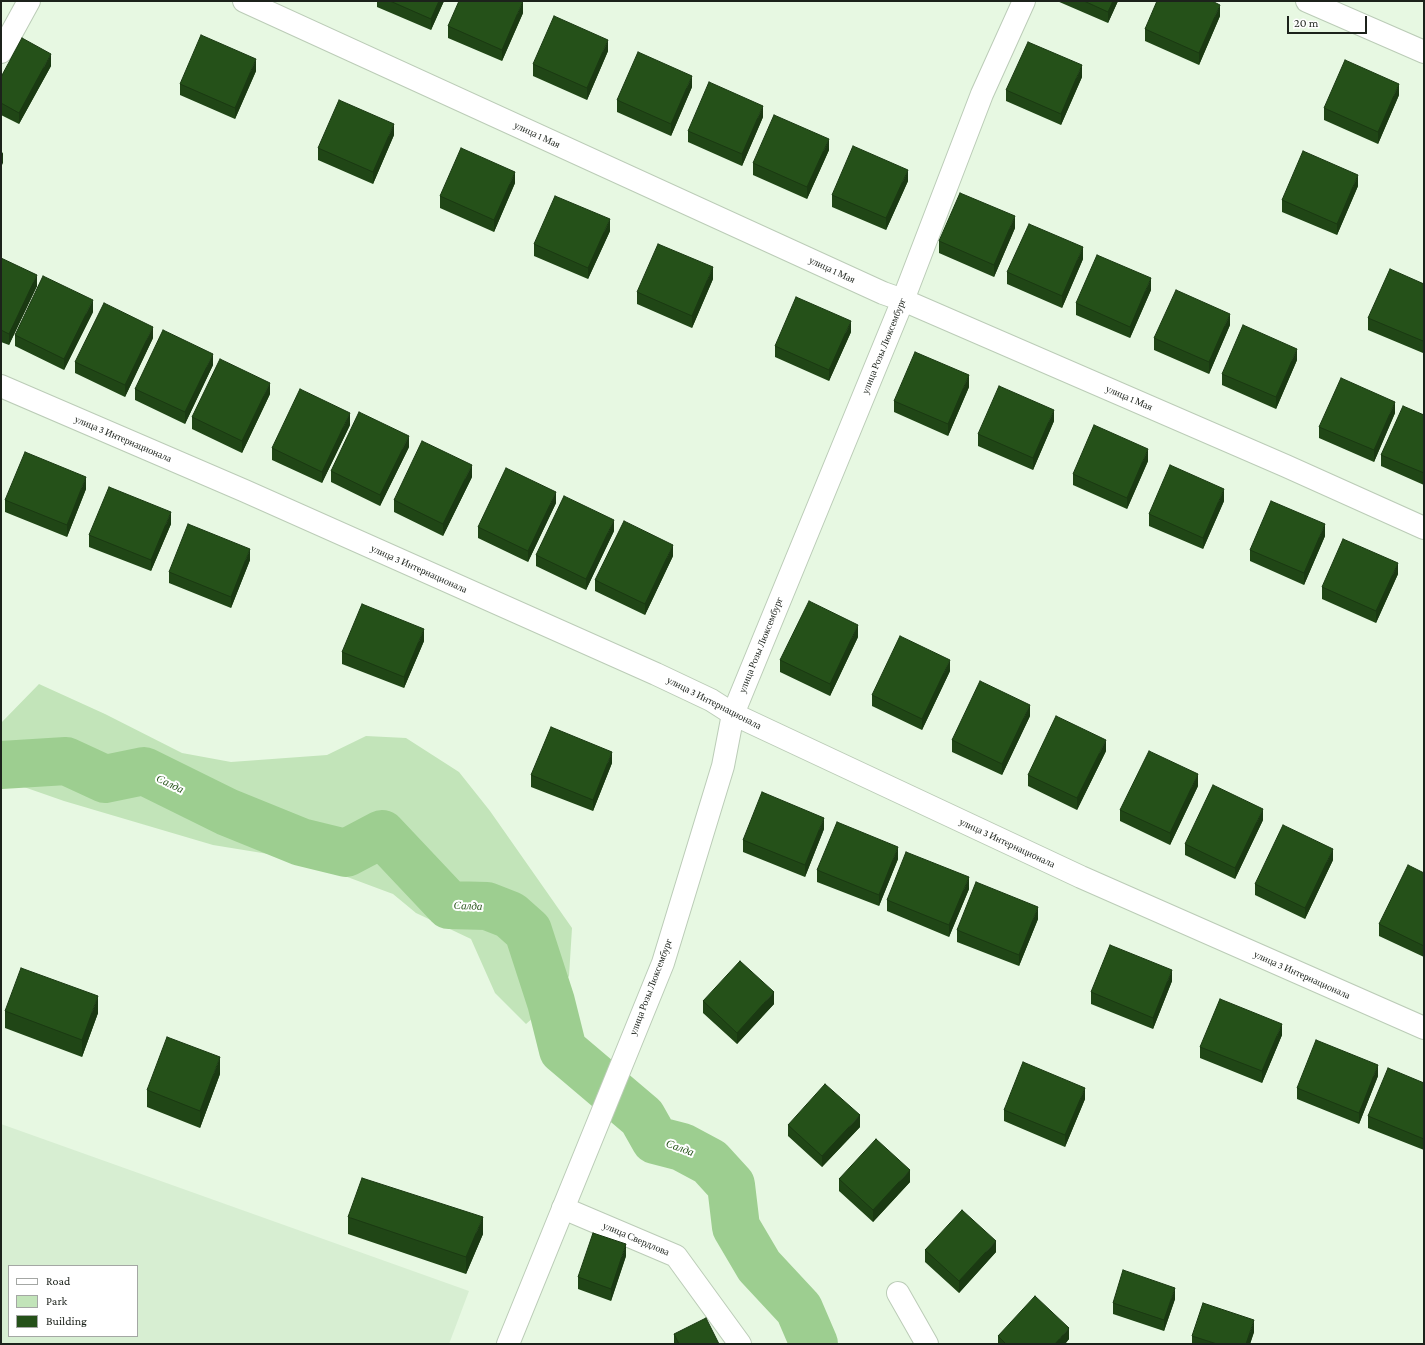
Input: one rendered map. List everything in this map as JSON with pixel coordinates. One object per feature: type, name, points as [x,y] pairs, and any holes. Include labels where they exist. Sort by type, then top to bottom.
[{"type":"street","points":[[1,52],[29,1]]},
{"type":"street","name":"улица 1 Мая","points":[[244,1],[883,293],[903,300],[1286,466],[1424,528]]},
{"type":"street","name":"улица Розы Люксембург","points":[[508,1344],[663,963],[723,766],[733,714],[903,300],[982,94],[1024,1]]},
{"type":"street","points":[[1307,1],[1424,52]]},
{"type":"street","name":"улица 3 Интернационала","points":[[1,386],[656,674],[711,700],[733,714],[1081,877],[1424,1028]]},
{"type":"street","name":"улица Свердлова","points":[[563,1208],[676,1256],[740,1344]]},
{"type":"street","points":[[898,1293],[927,1344]]},
{"type":"shaded area","points":[[1,1124],[469,1291],[449,1344],[1,1344]]},
{"type":"green space","points":[[39,684],[105,714],[182,753],[231,762],[327,755],[366,736],[406,738],[459,772],[490,811],[572,928],[569,976],[551,1002],[526,1024],[495,993],[471,939],[416,913],[393,894],[299,859],[213,845],[64,801],[1,779],[1,723]]},
{"type":"building","points":[[390,1],[439,1],[431,19]]},
{"type":"building","points":[[459,1],[523,1],[502,50],[448,26]]},
{"type":"building","points":[[1084,1],[1113,1],[1108,12]]},
{"type":"building","points":[[1157,1],[1212,1],[1220,5],[1199,53],[1145,29]]},
{"type":"building","points":[[554,16],[608,40],[587,88],[533,64]]},
{"type":"building","points":[[201,35],[256,59],[235,108],[180,84]]},
{"type":"building","points":[[22,38],[51,54],[19,113],[1,103],[1,77]]},
{"type":"building","points":[[1028,42],[1082,65],[1061,114],[1006,90]]},
{"type":"building","points":[[638,52],[692,76],[671,124],[617,100]]},
{"type":"building","points":[[1345,60],[1399,84],[1378,132],[1324,108]]},
{"type":"building","points":[[709,82],[763,106],[742,154],[688,131]]},
{"type":"building","points":[[339,100],[394,124],[373,172],[318,148]]},
{"type":"building","points":[[774,115],[829,139],[807,187],[753,163]]},
{"type":"building","points":[[853,146],[908,170],[886,218],[832,195]]},
{"type":"building","points":[[461,148],[515,172],[494,220],[440,196]]},
{"type":"building","points":[[1303,151],[1358,175],[1337,224],[1282,200]]},
{"type":"building","points":[[960,193],[1015,216],[994,265],[939,241]]},
{"type":"building","points":[[555,196],[610,219],[588,268],[534,244]]},
{"type":"building","points":[[1029,224],[1083,247],[1062,296],[1007,272]]},
{"type":"building","points":[[658,244],[713,267],[692,316],[637,292]]},
{"type":"building","points":[[1097,255],[1151,278],[1130,327],[1076,303]]},
{"type":"building","points":[[1,258],[37,275],[9,334],[1,330]]},
{"type":"building","points":[[1390,269],[1424,284],[1423,341],[1368,318]]},
{"type":"building","points":[[43,276],[93,300],[64,359],[15,335]]},
{"type":"building","points":[[1176,290],[1230,314],[1209,362],[1154,338]]},
{"type":"building","points":[[796,297],[851,321],[829,370],[775,346]]},
{"type":"building","points":[[104,303],[153,327],[125,385],[75,362]]},
{"type":"building","points":[[1243,325],[1297,349],[1276,397],[1222,374]]},
{"type":"building","points":[[163,330],[213,354],[185,412],[135,389]]},
{"type":"building","points":[[915,352],[969,375],[948,424],[894,401]]},
{"type":"building","points":[[220,359],[270,383],[242,441],[192,417]]},
{"type":"building","points":[[1341,378],[1395,402],[1374,450],[1319,427]]},
{"type":"building","points":[[999,386],[1054,410],[1033,458],[978,434]]},
{"type":"building","points":[[300,389],[350,413],[322,472],[272,448]]},
{"type":"building","points":[[1403,406],[1424,415],[1424,473],[1381,455]]},
{"type":"building","points":[[359,412],[409,436],[380,495],[331,471]]},
{"type":"building","points":[[1094,425],[1148,449],[1127,498],[1073,474]]},
{"type":"building","points":[[422,441],[472,465],[443,524],[394,500]]},
{"type":"building","points":[[25,452],[86,477],[67,525],[5,500]]},
{"type":"building","points":[[1170,465],[1224,489],[1203,538],[1149,514]]},
{"type":"building","points":[[506,468],[556,492],[528,551],[478,527]]},
{"type":"building","points":[[109,487],[171,512],[151,560],[89,535]]},
{"type":"building","points":[[564,496],[614,520],[586,579],[536,555]]},
{"type":"building","points":[[1271,501],[1325,524],[1304,573],[1250,550]]},
{"type":"building","points":[[624,521],[673,545],[645,604],[595,580]]},
{"type":"building","points":[[188,524],[250,549],[231,597],[169,572]]},
{"type":"building","points":[[1343,539],[1398,563],[1376,611],[1322,587]]},
{"type":"building","points":[[809,601],[858,625],[830,684],[780,660]]},
{"type":"building","points":[[362,604],[424,629],[404,677],[342,652]]},
{"type":"building","points":[[900,636],[950,660],[922,719],[872,695]]},
{"type":"building","points":[[980,681],[1030,705],[1002,764],[952,740]]},
{"type":"building","points":[[1056,716],[1106,740],[1077,798],[1028,775]]},
{"type":"building","points":[[551,727],[612,752],[593,800],[531,775]]},
{"type":"building","points":[[1149,751],[1198,774],[1170,833],[1120,810]]},
{"type":"building","points":[[1213,785],[1263,809],[1235,868],[1185,844]]},
{"type":"building","points":[[762,792],[824,818],[805,865],[743,840]]},
{"type":"building","points":[[837,822],[898,847],[879,895],[817,870]]},
{"type":"building","points":[[1283,825],[1333,849],[1305,908],[1255,884]]},
{"type":"building","points":[[906,852],[969,877],[949,925],[887,900]]},
{"type":"building","points":[[1408,865],[1424,873],[1424,946],[1379,924]]},
{"type":"building","points":[[976,882],[1038,907],[1019,955],[957,930]]},
{"type":"building","points":[[1110,945],[1172,970],[1153,1018],[1091,992]]},
{"type":"building","points":[[740,961],[774,992],[737,1033],[703,1001]]},
{"type":"building","points":[[21,968],[98,996],[82,1040],[5,1011]]},
{"type":"building","points":[[1220,999],[1282,1024],[1262,1071],[1200,1047]]},
{"type":"building","points":[[167,1037],[220,1057],[200,1111],[147,1090]]},
{"type":"building","points":[[1316,1040],[1378,1065],[1359,1113],[1297,1088]]},
{"type":"building","points":[[1023,1062],[1085,1088],[1065,1135],[1004,1110]]},
{"type":"building","points":[[1388,1068],[1424,1083],[1424,1139],[1368,1116]]},
{"type":"building","points":[[825,1084],[860,1115],[822,1156],[788,1125]]},
{"type":"building","points":[[876,1139],[910,1170],[873,1210],[839,1179]]},
{"type":"building","points":[[362,1178],[483,1217],[466,1257],[348,1217]]},
{"type":"building","points":[[962,1210],[996,1241],[959,1281],[925,1250]]},
{"type":"building","points":[[593,1233],[626,1244],[611,1289],[578,1277]]},
{"type":"building","points":[[1123,1270],[1175,1288],[1164,1320],[1113,1303]]},
{"type":"building","points":[[1035,1296],[1069,1328],[1055,1344],[1006,1344],[998,1336]]},
{"type":"building","points":[[1203,1303],[1254,1320],[1246,1344],[1217,1344],[1192,1336]]},
{"type":"building","points":[[706,1318],[719,1344],[679,1344],[674,1334]]},
{"type":"waterway","name":"Салда","points":[[1,765],[66,761],[105,779],[144,771],[227,812],[301,842],[346,853],[382,834],[449,905],[487,906],[510,915],[528,931],[551,1002],[563,1050],[642,1117],[655,1140],[682,1147],[710,1162],[731,1185],[736,1227],[759,1266],[799,1309],[814,1344]]}]
